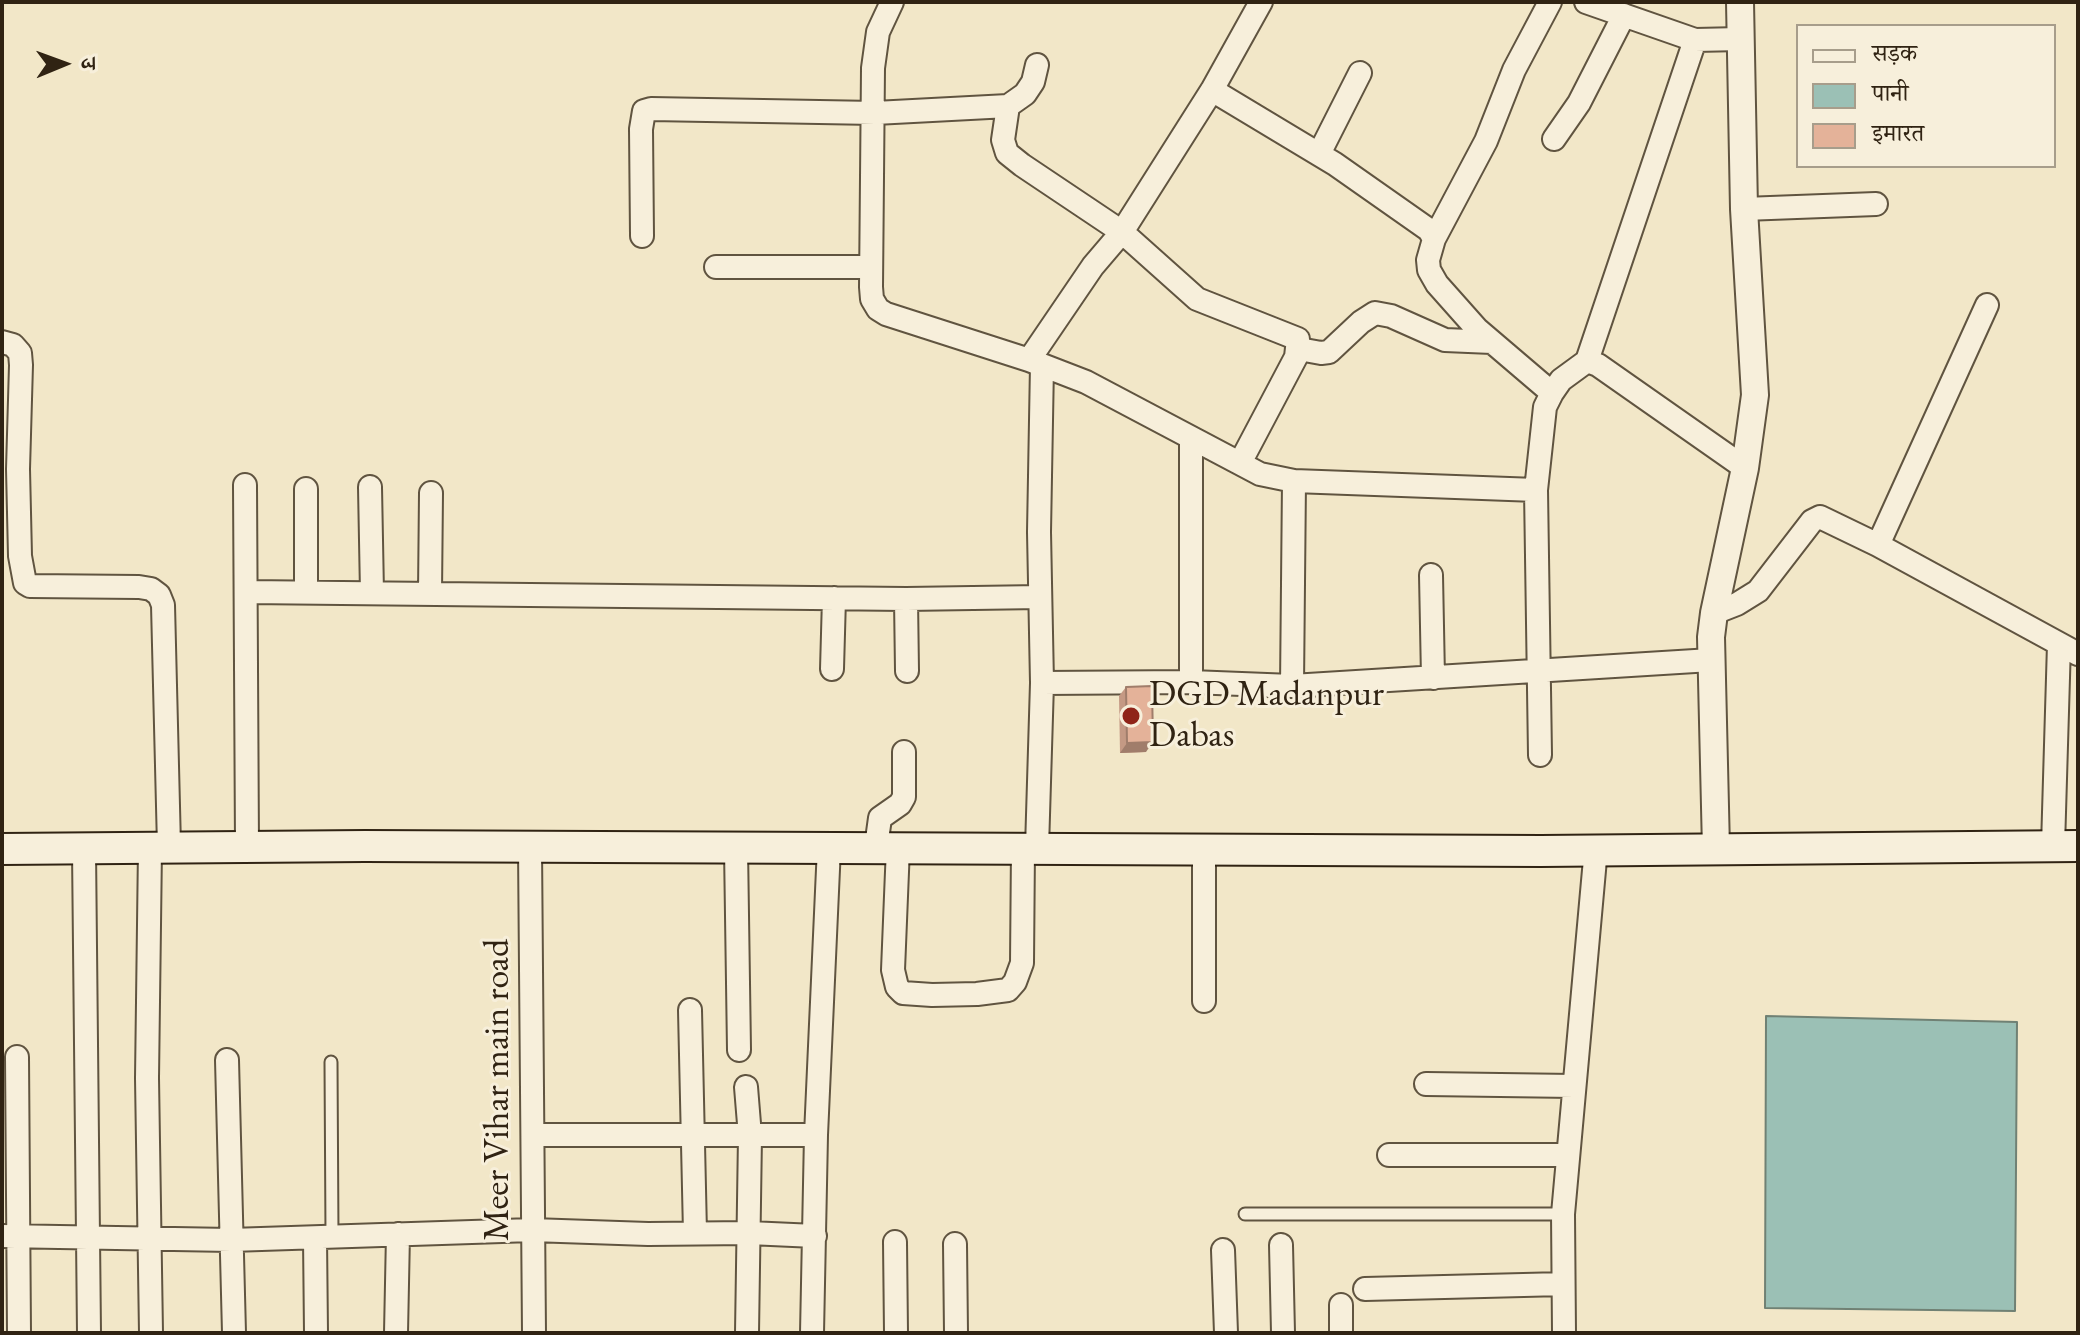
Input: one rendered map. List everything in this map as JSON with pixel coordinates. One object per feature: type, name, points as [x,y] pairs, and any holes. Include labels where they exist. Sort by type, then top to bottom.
[{"type":"main road","points":[[2,849],[247,846],[1541,851],[1596,848],[2066,846]]},
{"type":"street","points":[[867,2],[891,3],[878,32],[873,68],[875,113],[871,267],[872,299],[878,309],[1086,382],[1260,474],[1294,481],[1536,490]]},
{"type":"street","points":[[904,752],[904,797],[900,804],[880,818],[887,847],[893,970],[897,987],[903,993],[932,995],[1008,990],[1015,982],[1022,963],[1042,683],[1035,363],[1093,266],[1122,232],[1212,90],[1261,2]]},
{"type":"street","points":[[1550,2],[1514,70],[1486,141],[1434,239],[1428,260],[1429,270],[1437,284],[1457,307],[1492,342],[1552,393]]},
{"type":"street","points":[[1586,2],[1695,40],[1741,39]]},
{"type":"street","points":[[1716,849],[1711,660],[1714,613],[1745,468],[1755,395],[1744,209],[1740,2]]},
{"type":"street","points":[[1554,139],[1579,103],[1624,15]]},
{"type":"street","points":[[1540,755],[1536,490],[1545,407],[1561,380],[1587,361],[1695,40]]},
{"type":"street","points":[[642,236],[641,129],[644,111],[875,113],[1008,106],[1025,94],[1033,82],[1037,65]]},
{"type":"street","points":[[1319,154],[1360,73]]},
{"type":"street","points":[[1212,90],[1319,154],[1420,223],[1434,239]]},
{"type":"street","points":[[1008,106],[1003,140],[1007,153],[1122,232],[1197,299],[1298,339],[1299,349],[1240,463]]},
{"type":"street","points":[[1744,209],[1876,204]]},
{"type":"street","points":[[716,267],[871,267]]},
{"type":"street","points":[[1878,545],[1987,305]]},
{"type":"street","points":[[1299,349],[1329,352],[1375,313],[1391,316],[1445,340],[1492,342]]},
{"type":"street","points":[[2,342],[13,345],[20,353],[11,401],[10,469],[25,583],[30,586],[139,587],[151,589],[159,595],[163,605],[159,847],[147,1078],[151,1333]]},
{"type":"street","points":[[1587,361],[1598,365],[1745,468]]},
{"type":"street","points":[[1191,440],[1191,682]]},
{"type":"street","points":[[1292,686],[1294,481]]},
{"type":"street","points":[[245,485],[248,592],[247,846]]},
{"type":"street","points":[[370,487],[372,593]]},
{"type":"street","points":[[306,489],[306,592]]},
{"type":"street","points":[[430,593],[431,493]]},
{"type":"street","points":[[1714,613],[1758,591],[1812,521],[1820,517],[1878,545],[2068,649],[2066,846]]},
{"type":"street","points":[[1431,575],[1433,678]]},
{"type":"street","points":[[248,592],[906,599],[1040,597]]},
{"type":"street","points":[[832,669],[834,598]]},
{"type":"street","points":[[906,599],[907,671]]},
{"type":"street","points":[[1042,683],[1191,682],[1292,686],[1711,660]]},
{"type":"street","name":"Meer Vihar main road","points":[[530,847],[534,1333]]},
{"type":"street","points":[[812,1333],[816,1135],[829,847]]},
{"type":"street","points":[[736,848],[739,1050]]},
{"type":"street","points":[[1564,1333],[1563,1214],[1596,848]]},
{"type":"street","points":[[1204,849],[1204,1001]]},
{"type":"street","points":[[84,850],[89,1333]]},
{"type":"street","points":[[690,1010],[695,1233]]},
{"type":"street","points":[[17,1057],[11,1236],[19,1333]]},
{"type":"street","points":[[227,1060],[234,1333]]},
{"type":"street","points":[[1426,1084],[1574,1086]]},
{"type":"street","points":[[746,1087],[750,1136],[747,1333]]},
{"type":"street","points":[[533,1135],[816,1135]]},
{"type":"street","points":[[1389,1155],[1568,1155]]},
{"type":"street","points":[[11,1236],[231,1240],[532,1230],[815,1236]]},
{"type":"street","points":[[396,1333],[398,1234]]},
{"type":"street","points":[[316,1333],[324,1237]]},
{"type":"street","points":[[895,1242],[896,1333]]},
{"type":"street","points":[[955,1244],[956,1333]]},
{"type":"street","points":[[1281,1245],[1283,1333]]},
{"type":"street","points":[[1223,1250],[1226,1333]]},
{"type":"street","points":[[1365,1289],[1563,1284]]},
{"type":"street","points":[[1341,1305],[1341,1333]]},
{"type":"lane","points":[[324,1237],[331,1062]]},
{"type":"lane","points":[[1245,1214],[1563,1214]]},
{"type":"water","points":[[1766,1016],[2017,1022],[2015,1311],[1765,1308]]},
{"type":"building","points":[[1152,686],[1153,742],[1127,743],[1126,687]]},
{"type":"place","name":"DGD Madanpur Dabas","points":[[1131,716]]}]
